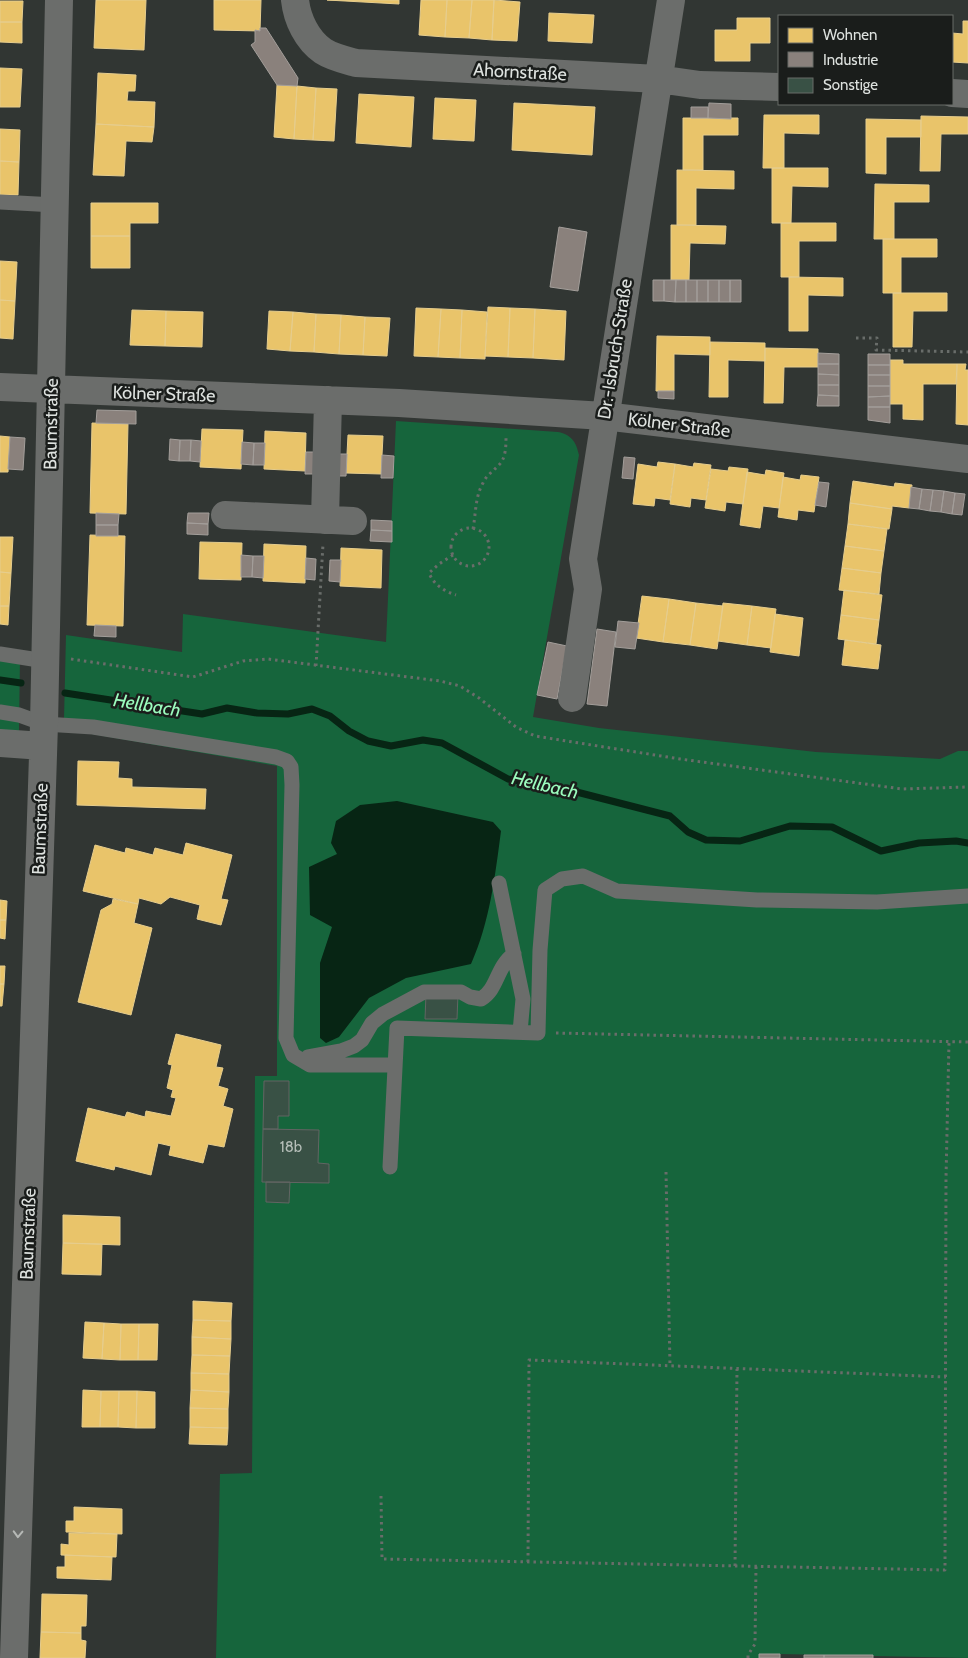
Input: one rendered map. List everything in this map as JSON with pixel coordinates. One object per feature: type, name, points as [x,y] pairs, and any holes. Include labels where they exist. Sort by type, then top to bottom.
[{"type":"street","name":"Baumstraße","points":[[14,1658],[10,1485],[43,735],[59,0]]},
{"type":"street","name":"Ahornstraße","points":[[295,0],[297,12],[309,37],[323,51],[356,63],[658,79],[700,85],[778,87]]},
{"type":"street","name":"Dr.-Isbruch-Straße","points":[[572,698],[588,589],[583,559],[671,0]]},
{"type":"street","points":[[953,93],[968,94]]},
{"type":"street","name":"Kölner Straße","points":[[0,387],[328,400],[604,416],[968,459]]},
{"type":"street","points":[[325,520],[328,400]]},
{"type":"street","points":[[225,515],[353,521]]},
{"type":"street","points":[[0,743],[43,735]]},
{"type":"lane","points":[[0,202],[55,205]]},
{"type":"lane","points":[[0,654],[45,658]]},
{"type":"lane","points":[[0,712],[20,716],[43,735],[93,727],[287,760],[291,767],[292,785],[286,1038],[293,1054],[310,1065],[394,1065]]},
{"type":"lane","points":[[390,1167],[397,1028],[538,1033],[540,950],[545,890],[562,879],[582,876],[617,891],[757,900],[877,902],[968,896]]},
{"type":"lane","points":[[499,882],[522,999],[520,1032]]},
{"type":"lane","points":[[300,1059],[341,1051],[354,1046],[362,1040],[372,1023],[382,1014],[424,992],[461,992],[470,997],[481,999],[489,994],[506,960],[514,954]]},
{"type":"path","points":[[856,338],[877,338],[876,350],[968,352]]},
{"type":"path","points":[[473,529],[476,503],[482,484],[487,475],[503,461],[506,448],[506,410]]},
{"type":"path","points":[[316,666],[325,520]]},
{"type":"path","points":[[465,529],[473,529],[486,537],[488,552],[485,559],[479,564],[464,565],[457,561],[453,555],[451,547],[453,539],[465,529]]},
{"type":"path","points":[[453,555],[429,573],[432,580],[439,587],[456,595]]},
{"type":"path","points":[[45,658],[193,677],[243,662],[268,659],[440,681],[460,686],[479,698],[516,727],[535,736],[680,759],[902,789],[968,787]]},
{"type":"path","points":[[538,1033],[968,1042]]},
{"type":"path","points":[[381,1496],[382,1559],[945,1570],[946,1178],[949,1042]]},
{"type":"path","points":[[666,1172],[670,1366]]},
{"type":"path","points":[[528,1562],[529,1360],[946,1376]]},
{"type":"path","points":[[735,1566],[737,1369]]},
{"type":"path","points":[[748,1658],[755,1644],[756,1566]]},
{"type":"green space","points":[[396,421],[558,432],[570,437],[576,446],[579,455],[533,717],[599,728],[816,752],[940,759],[958,751],[968,751],[968,1658],[759,1654],[759,1658],[216,1658],[220,1474],[252,1473],[255,1076],[277,1076],[277,766],[92,734],[64,719],[66,635],[182,652],[183,614],[386,642]]},
{"type":"green space","points":[[0,648],[20,657],[19,731],[0,730]]},
{"type":"shaded area","points":[[397,801],[493,822],[501,831],[491,899],[483,932],[471,964],[406,978],[369,998],[339,1037],[326,1043],[320,1038],[320,963],[332,927],[310,915],[309,867],[337,854],[331,843],[336,821],[360,805]]},
{"type":"building: Wohnen","points":[[96,0],[146,0],[144,50],[94,48]]},
{"type":"building: Wohnen","points":[[214,0],[261,0],[260,31],[214,30]]},
{"type":"building: Wohnen","points":[[327,0],[399,0],[399,4]]},
{"type":"building: Wohnen","points":[[421,0],[447,0],[445,37],[419,35]]},
{"type":"building: Wohnen","points":[[447,0],[472,0],[469,38],[445,37]]},
{"type":"building: Wohnen","points":[[472,0],[494,0],[492,40],[469,38]]},
{"type":"building: Wohnen","points":[[494,0],[520,2],[517,41],[492,40]]},
{"type":"building: Wohnen","points":[[0,1],[23,1],[22,22],[0,22]]},
{"type":"building: Wohnen","points":[[549,13],[594,15],[592,43],[548,41]]},
{"type":"building: Wohnen","points":[[737,18],[770,18],[770,43],[750,43],[750,61],[715,61],[715,30],[737,30]]},
{"type":"building: Wohnen","points":[[963,21],[968,21],[968,63],[953,62],[953,33],[963,34]]},
{"type":"building: Wohnen","points":[[0,22],[22,22],[22,43],[0,42]]},
{"type":"building: Wohnen","points":[[0,68],[22,69],[20,107],[0,107]]},
{"type":"building: Wohnen","points":[[98,73],[136,75],[135,91],[128,91],[127,101],[155,102],[154,127],[96,124]]},
{"type":"building: Wohnen","points":[[277,85],[297,86],[294,139],[274,137]]},
{"type":"building: Wohnen","points":[[297,86],[316,88],[313,140],[294,139]]},
{"type":"building: Wohnen","points":[[316,88],[337,89],[334,141],[313,140]]},
{"type":"building: Wohnen","points":[[359,94],[414,97],[411,147],[356,143]]},
{"type":"building: Wohnen","points":[[435,98],[476,100],[474,141],[433,139]]},
{"type":"building: Wohnen","points":[[514,103],[595,107],[592,155],[512,150]]},
{"type":"building: Wohnen","points":[[764,115],[819,115],[819,134],[784,133],[784,168],[763,168]]},
{"type":"building: Wohnen","points":[[921,116],[968,117],[968,134],[941,134],[940,171],[920,171]]},
{"type":"building: Wohnen","points":[[683,118],[738,118],[738,135],[703,135],[703,170],[683,170]]},
{"type":"building: Wohnen","points":[[866,119],[921,120],[921,137],[886,137],[886,174],[866,173]]},
{"type":"building: Wohnen","points":[[96,124],[154,127],[152,142],[126,141],[124,176],[93,175]]},
{"type":"building: Wohnen","points":[[0,129],[20,130],[19,162],[0,161]]},
{"type":"building: Wohnen","points":[[0,161],[19,162],[18,195],[0,195]]},
{"type":"building: Wohnen","points":[[772,168],[828,168],[828,187],[792,186],[791,223],[772,223]]},
{"type":"building: Wohnen","points":[[677,170],[734,171],[734,189],[696,188],[696,225],[677,225]]},
{"type":"building: Wohnen","points":[[875,184],[929,185],[929,202],[894,202],[894,239],[874,239]]},
{"type":"building: Wohnen","points":[[91,203],[158,203],[158,223],[130,223],[130,236],[91,236]]},
{"type":"building: Wohnen","points":[[781,223],[836,223],[836,241],[799,241],[799,277],[781,277]]},
{"type":"building: Wohnen","points":[[671,225],[726,226],[725,244],[690,243],[689,280],[671,280]]},
{"type":"building: Wohnen","points":[[91,236],[130,236],[130,268],[91,268]]},
{"type":"building: Wohnen","points":[[883,239],[937,239],[937,257],[901,257],[901,293],[883,293]]},
{"type":"building: Wohnen","points":[[0,261],[17,262],[15,301],[0,300]]},
{"type":"building: Wohnen","points":[[789,277],[843,278],[843,296],[808,295],[808,331],[789,331]]},
{"type":"building: Wohnen","points":[[893,293],[947,293],[947,311],[913,311],[912,347],[893,347]]},
{"type":"building: Wohnen","points":[[0,300],[15,301],[13,339],[0,338]]},
{"type":"building: Wohnen","points":[[488,307],[510,308],[508,357],[485,356]]},
{"type":"building: Wohnen","points":[[416,308],[441,309],[438,357],[414,356]]},
{"type":"building: Wohnen","points":[[510,308],[535,309],[533,358],[508,357]]},
{"type":"building: Wohnen","points":[[441,309],[462,310],[460,358],[438,357]]},
{"type":"building: Wohnen","points":[[535,309],[566,311],[564,360],[533,358]]},
{"type":"building: Wohnen","points":[[132,310],[166,311],[165,346],[130,345]]},
{"type":"building: Wohnen","points":[[462,310],[487,312],[485,359],[460,358]]},
{"type":"building: Wohnen","points":[[166,311],[203,312],[202,347],[165,346]]},
{"type":"building: Wohnen","points":[[269,311],[293,312],[290,351],[267,349]]},
{"type":"building: Wohnen","points":[[293,312],[316,314],[314,352],[290,351]]},
{"type":"building: Wohnen","points":[[316,314],[341,315],[339,354],[314,352]]},
{"type":"building: Wohnen","points":[[341,315],[365,317],[363,355],[339,354]]},
{"type":"building: Wohnen","points":[[365,317],[390,318],[387,356],[363,355]]},
{"type":"building: Wohnen","points":[[657,336],[710,337],[710,355],[674,354],[674,391],[656,391]]},
{"type":"building: Wohnen","points":[[710,342],[765,343],[765,361],[728,360],[728,397],[709,397]]},
{"type":"building: Wohnen","points":[[765,348],[818,349],[818,367],[784,367],[783,403],[764,403]]},
{"type":"building: Wohnen","points":[[890,360],[903,360],[903,364],[957,364],[956,384],[923,384],[923,420],[903,419],[903,404],[890,404]]},
{"type":"building: Wohnen","points":[[957,364],[966,364],[965,370],[968,370],[968,425],[956,424]]},
{"type":"building: Wohnen","points":[[92,423],[128,424],[126,514],[90,513]]},
{"type":"building: Wohnen","points":[[202,429],[243,430],[241,469],[200,467]]},
{"type":"building: Wohnen","points":[[265,431],[306,433],[305,471],[264,469]]},
{"type":"building: Wohnen","points":[[348,435],[383,436],[381,474],[346,473]]},
{"type":"building: Wohnen","points":[[0,436],[10,437],[8,472],[0,472]]},
{"type":"building: Wohnen","points":[[658,462],[675,464],[670,500],[655,498],[654,506],[633,504],[638,464],[657,467]]},
{"type":"building: Wohnen","points":[[694,463],[711,465],[706,500],[691,498],[690,507],[670,504],[675,464],[693,467]]},
{"type":"building: Wohnen","points":[[729,467],[748,469],[743,504],[726,502],[725,511],[705,508],[711,469],[728,471]]},
{"type":"building: Wohnen","points":[[766,470],[784,473],[779,508],[763,506],[760,528],[740,525],[747,472],[765,475]]},
{"type":"building: Wohnen","points":[[801,475],[819,477],[814,512],[798,510],[797,520],[778,517],[783,477],[800,480]]},
{"type":"building: Wohnen","points":[[853,481],[894,487],[895,483],[912,485],[909,508],[892,506],[892,509],[850,503]]},
{"type":"building: Wohnen","points":[[850,503],[892,509],[889,529],[848,524]]},
{"type":"building: Wohnen","points":[[848,524],[887,529],[884,551],[845,546]]},
{"type":"building: Wohnen","points":[[90,535],[125,536],[123,626],[87,625]]},
{"type":"building: Wohnen","points":[[0,537],[13,537],[11,573],[0,572]]},
{"type":"building: Wohnen","points":[[200,542],[242,543],[241,580],[199,579]]},
{"type":"building: Wohnen","points":[[264,544],[306,546],[305,583],[263,581]]},
{"type":"building: Wohnen","points":[[845,546],[884,551],[881,573],[842,568]]},
{"type":"building: Wohnen","points":[[341,548],[382,550],[381,588],[340,586]]},
{"type":"building: Wohnen","points":[[842,568],[881,573],[879,594],[839,590]]},
{"type":"building: Wohnen","points":[[0,572],[11,573],[9,606],[0,606]]},
{"type":"building: Wohnen","points":[[844,590],[882,595],[879,620],[841,615]]},
{"type":"building: Wohnen","points":[[642,596],[669,599],[663,642],[636,638]]},
{"type":"building: Wohnen","points":[[669,599],[696,603],[690,645],[663,642]]},
{"type":"building: Wohnen","points":[[696,603],[723,606],[717,649],[690,645]]},
{"type":"building: Wohnen","points":[[723,603],[752,606],[747,645],[718,641]]},
{"type":"building: Wohnen","points":[[0,606],[9,606],[8,625],[0,624]]},
{"type":"building: Wohnen","points":[[752,606],[776,609],[771,648],[747,645]]},
{"type":"building: Wohnen","points":[[775,614],[803,618],[799,656],[770,652]]},
{"type":"building: Wohnen","points":[[841,615],[879,620],[876,644],[838,639]]},
{"type":"building: Wohnen","points":[[845,640],[881,645],[878,669],[842,665]]},
{"type":"building: Wohnen","points":[[78,761],[119,762],[118,778],[132,779],[132,787],[206,789],[205,809],[77,805]]},
{"type":"building: Wohnen","points":[[186,843],[232,855],[221,899],[228,900],[221,925],[197,919],[200,905],[170,897],[161,904],[139,898],[138,904],[83,891],[95,845],[125,853],[126,848],[153,855],[155,848],[183,855]]},
{"type":"building: Wohnen","points":[[113,899],[138,904],[134,923],[152,928],[131,1015],[78,1002],[101,910],[112,904]]},
{"type":"building: Wohnen","points":[[0,900],[7,901],[6,920],[0,920]]},
{"type":"building: Wohnen","points":[[0,920],[6,920],[5,939],[0,938]]},
{"type":"building: Wohnen","points":[[0,966],[5,966],[4,984],[0,984]]},
{"type":"building: Wohnen","points":[[0,984],[4,984],[2,1006],[0,1006]]},
{"type":"building: Wohnen","points":[[176,1034],[221,1045],[216,1067],[223,1068],[218,1086],[228,1089],[223,1106],[233,1109],[224,1147],[208,1144],[203,1163],[169,1155],[171,1146],[158,1143],[151,1175],[115,1166],[114,1170],[76,1161],[88,1108],[125,1117],[127,1112],[145,1117],[146,1111],[171,1116],[176,1098],[171,1097],[173,1090],[167,1088],[172,1065],[168,1064]]},
{"type":"building: Wohnen","points":[[63,1215],[120,1217],[120,1245],[63,1243]]},
{"type":"building: Wohnen","points":[[63,1243],[102,1244],[101,1275],[62,1274]]},
{"type":"building: Wohnen","points":[[193,1301],[232,1303],[231,1321],[193,1320]]},
{"type":"building: Wohnen","points":[[193,1320],[231,1321],[231,1339],[192,1337]]},
{"type":"building: Wohnen","points":[[85,1322],[104,1323],[102,1359],[83,1358]]},
{"type":"building: Wohnen","points":[[104,1323],[121,1324],[120,1360],[102,1359]]},
{"type":"building: Wohnen","points":[[121,1324],[139,1324],[138,1360],[120,1360]]},
{"type":"building: Wohnen","points":[[139,1324],[158,1324],[157,1360],[138,1360]]},
{"type":"building: Wohnen","points":[[192,1337],[231,1339],[230,1356],[192,1355]]},
{"type":"building: Wohnen","points":[[192,1355],[230,1356],[229,1374],[191,1373]]},
{"type":"building: Wohnen","points":[[191,1373],[229,1374],[229,1392],[191,1390]]},
{"type":"building: Wohnen","points":[[83,1390],[101,1391],[100,1427],[82,1427]]},
{"type":"building: Wohnen","points":[[191,1390],[229,1392],[228,1409],[190,1408]]},
{"type":"building: Wohnen","points":[[101,1391],[119,1391],[118,1427],[100,1427]]},
{"type":"building: Wohnen","points":[[119,1391],[137,1391],[136,1428],[118,1427]]},
{"type":"building: Wohnen","points":[[137,1391],[155,1392],[155,1428],[136,1428]]},
{"type":"building: Wohnen","points":[[190,1408],[228,1409],[228,1428],[190,1427]]},
{"type":"building: Wohnen","points":[[190,1427],[228,1428],[227,1445],[189,1444]]},
{"type":"building: Wohnen","points":[[74,1507],[122,1509],[122,1534],[66,1532],[66,1521],[74,1521]]},
{"type":"building: Wohnen","points":[[69,1533],[117,1534],[116,1557],[61,1555],[61,1544],[69,1545]]},
{"type":"building: Wohnen","points":[[65,1555],[112,1557],[111,1580],[57,1578],[57,1567],[65,1567]]},
{"type":"building: Wohnen","points":[[42,1594],[87,1595],[86,1626],[81,1626],[81,1633],[41,1632]]},
{"type":"building: Wohnen","points":[[41,1632],[81,1633],[81,1640],[86,1641],[85,1658],[40,1658]]},
{"type":"building: Industrie","points":[[260,28],[266,28],[298,78],[297,86],[277,85],[251,45],[255,42],[255,30],[260,31]]},
{"type":"building: Industrie","points":[[709,103],[731,104],[731,119],[708,118]]},
{"type":"building: Industrie","points":[[691,107],[708,107],[708,118],[691,118]]},
{"type":"building: Industrie","points":[[559,227],[587,232],[578,291],[550,287]]},
{"type":"building: Industrie","points":[[653,280],[664,280],[664,301],[653,301]]},
{"type":"building: Industrie","points":[[664,280],[676,280],[675,302],[664,301]]},
{"type":"building: Industrie","points":[[676,280],[686,280],[686,302],[675,302]]},
{"type":"building: Industrie","points":[[686,280],[697,280],[697,302],[686,302]]},
{"type":"building: Industrie","points":[[697,280],[708,280],[708,302],[697,302]]},
{"type":"building: Industrie","points":[[708,280],[719,280],[719,302],[708,302]]},
{"type":"building: Industrie","points":[[719,280],[730,280],[730,302],[719,302]]},
{"type":"building: Industrie","points":[[730,280],[741,280],[741,302],[730,302]]},
{"type":"building: Industrie","points":[[818,353],[839,354],[839,364],[818,364]]},
{"type":"building: Industrie","points":[[868,354],[890,354],[890,365],[868,365]]},
{"type":"building: Industrie","points":[[818,364],[839,364],[839,375],[818,374]]},
{"type":"building: Industrie","points":[[868,365],[890,365],[890,375],[868,375]]},
{"type":"building: Industrie","points":[[818,374],[839,375],[839,385],[818,385]]},
{"type":"building: Industrie","points":[[868,375],[890,375],[890,386],[868,386]]},
{"type":"building: Industrie","points":[[818,385],[839,385],[839,396],[818,395]]},
{"type":"building: Industrie","points":[[868,386],[890,386],[890,396],[868,397]]},
{"type":"building: Industrie","points":[[658,391],[674,391],[674,399],[658,398]]},
{"type":"building: Industrie","points":[[818,395],[839,396],[839,406],[817,406]]},
{"type":"building: Industrie","points":[[890,396],[890,407],[868,407],[868,397]]},
{"type":"building: Industrie","points":[[868,407],[890,407],[890,423],[868,420]]},
{"type":"building: Industrie","points":[[97,410],[136,411],[136,424],[96,423]]},
{"type":"building: Industrie","points":[[10,437],[25,438],[23,470],[8,469]]},
{"type":"building: Industrie","points":[[170,439],[180,440],[179,461],[169,460]]},
{"type":"building: Industrie","points":[[180,440],[191,440],[190,461],[179,461]]},
{"type":"building: Industrie","points":[[191,440],[201,441],[200,462],[190,461]]},
{"type":"building: Industrie","points":[[242,442],[254,443],[253,465],[241,464]]},
{"type":"building: Industrie","points":[[254,443],[265,443],[264,465],[253,465]]},
{"type":"building: Industrie","points":[[306,452],[317,452],[316,474],[305,474]]},
{"type":"building: Industrie","points":[[336,454],[347,454],[346,476],[335,476]]},
{"type":"building: Industrie","points":[[382,455],[394,456],[393,478],[381,478]]},
{"type":"building: Industrie","points":[[624,457],[635,458],[633,479],[622,478]]},
{"type":"building: Industrie","points":[[819,482],[829,483],[826,507],[815,505]]},
{"type":"building: Industrie","points":[[911,487],[922,489],[919,509],[909,508]]},
{"type":"building: Industrie","points":[[922,489],[933,490],[930,511],[919,509]]},
{"type":"building: Industrie","points":[[933,490],[944,491],[941,512],[930,511]]},
{"type":"building: Industrie","points":[[944,491],[955,493],[952,514],[941,512]]},
{"type":"building: Industrie","points":[[955,493],[965,494],[962,515],[952,514]]},
{"type":"building: Industrie","points":[[96,513],[119,514],[118,525],[96,525]]},
{"type":"building: Industrie","points":[[188,513],[209,513],[208,524],[187,523]]},
{"type":"building: Industrie","points":[[371,520],[392,521],[392,531],[371,530]]},
{"type":"building: Industrie","points":[[187,523],[208,524],[208,535],[187,534]]},
{"type":"building: Industrie","points":[[96,525],[118,525],[118,536],[96,536]]},
{"type":"building: Industrie","points":[[371,530],[392,531],[392,542],[370,541]]},
{"type":"building: Industrie","points":[[241,555],[253,556],[252,577],[241,577]]},
{"type":"building: Industrie","points":[[253,556],[264,556],[263,578],[252,577]]},
{"type":"building: Industrie","points":[[306,558],[316,559],[315,580],[305,579]]},
{"type":"building: Industrie","points":[[330,560],[341,560],[340,582],[329,581]]},
{"type":"building: Industrie","points":[[618,621],[639,623],[635,649],[615,647]]},
{"type":"building: Industrie","points":[[95,625],[116,626],[116,637],[94,636]]},
{"type":"building: Industrie","points":[[597,629],[616,632],[607,706],[587,704]]},
{"type":"building: Industrie","points":[[548,642],[567,646],[557,699],[537,695]]},
{"type":"building: Industrie","points":[[759,1654],[780,1654],[780,1658],[759,1658]]},
{"type":"building: Industrie","points":[[804,1655],[824,1655],[824,1658],[804,1658]]},
{"type":"building: Industrie","points":[[824,1655],[873,1655],[873,1658],[824,1658]]},
{"type":"building: Sonstige","points":[[426,994],[458,994],[457,1019],[425,1019]]},
{"type":"building: Sonstige","points":[[264,1081],[289,1081],[289,1116],[278,1116],[278,1129],[263,1129]]},
{"type":"building: Sonstige","points":[[263,1129],[319,1130],[318,1163],[329,1164],[329,1183],[262,1182]]},
{"type":"building: Sonstige","points":[[266,1182],[290,1182],[289,1203],[266,1202]]},
{"type":"waterway","name":"Hellbach","points":[[0,680],[21,683]]},
{"type":"waterway","name":"Hellbach","points":[[65,693],[202,714],[227,708],[257,713],[288,714],[312,709],[330,716],[349,731],[368,741],[391,746],[423,740],[442,743],[508,779],[565,789],[670,816],[688,832],[706,840],[740,841],[790,826],[832,827],[881,851],[919,843],[956,841],[968,843]]}]
